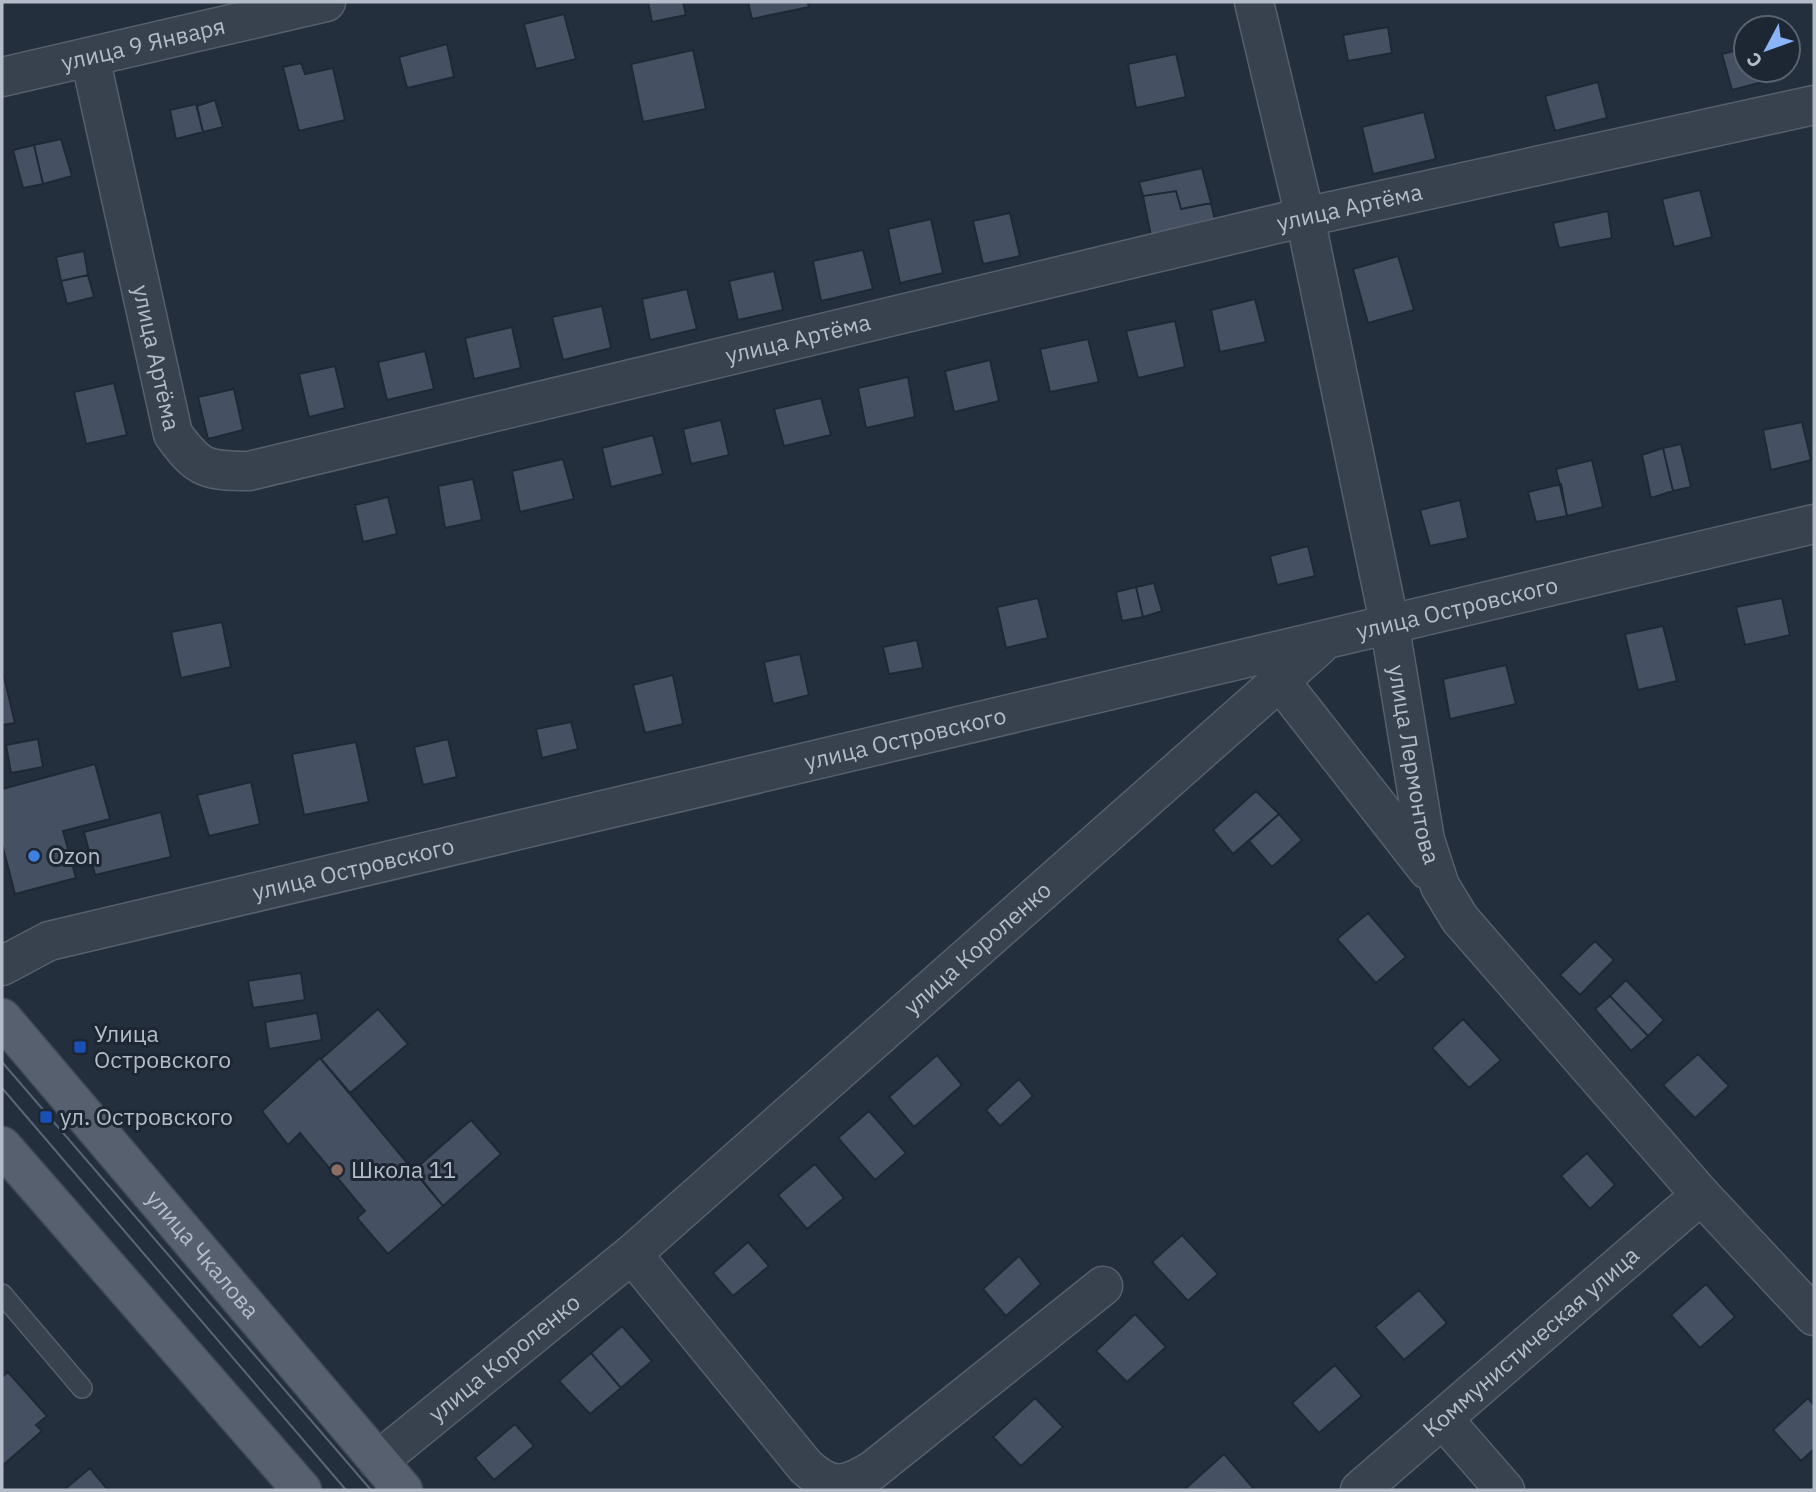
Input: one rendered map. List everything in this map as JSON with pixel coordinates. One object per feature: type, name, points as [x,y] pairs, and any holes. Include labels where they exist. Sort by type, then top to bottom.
[{"type":"main road","name":"улица Чкалова","points":[[2,1018],[404,1490]]},
{"type":"main road","points":[[2,1146],[302,1490]]},
{"type":"street","name":"улица 9 Января","points":[[2,77],[326,2]]},
{"type":"street","name":"улица Лермонтова","points":[[1254,2],[1304,217],[1389,622],[1425,840],[1440,886],[1460,919],[1701,1195],[1814,1316]]},
{"type":"street","name":"улица Артёма","points":[[90,57],[173,434],[191,459],[211,471],[249,471],[1304,217],[1814,105]]},
{"type":"street","name":"улица Островского","points":[[2,966],[49,941],[1323,642],[1389,622],[1814,524]]},
{"type":"street","name":"улица Короленко","points":[[378,1461],[632,1254],[1323,642]]},
{"type":"street","points":[[1280,681],[1440,886]]},
{"type":"street","name":"Коммунистическая улица","points":[[1360,1490],[1701,1195]]},
{"type":"street","points":[[632,1254],[806,1467],[823,1482],[838,1484],[858,1479],[873,1470],[1103,1286]]},
{"type":"street","points":[[1443,1419],[1505,1490]]},
{"type":"lane","points":[[2,1294],[82,1388]]},
{"type":"building","points":[[648,2],[683,2],[686,15],[652,22]]},
{"type":"building","points":[[748,2],[808,2],[809,7],[752,19]]},
{"type":"building","points":[[564,14],[576,59],[536,69],[524,24]]},
{"type":"building","points":[[1388,27],[1392,53],[1348,61],[1343,35]]},
{"type":"building","points":[[447,44],[454,77],[407,88],[399,57]]},
{"type":"building","points":[[693,50],[706,109],[643,122],[631,64]]},
{"type":"building","points":[[1732,52],[1732,84],[1755,84],[1732,90],[1722,54]]},
{"type":"building","points":[[1176,54],[1186,97],[1136,108],[1128,64]]},
{"type":"building","points":[[301,63],[305,74],[333,68],[345,120],[299,131],[283,67]]},
{"type":"building","points":[[1598,82],[1607,118],[1555,131],[1545,96]]},
{"type":"building","points":[[215,100],[223,127],[203,132],[197,106]]},
{"type":"building","points":[[196,104],[203,132],[176,139],[170,110]]},
{"type":"building","points":[[1424,112],[1436,159],[1373,174],[1362,127]]},
{"type":"building","points":[[61,139],[72,176],[43,184],[34,145]]},
{"type":"building","points":[[34,145],[43,184],[23,188],[13,150]]},
{"type":"building","points":[[1202,168],[1211,203],[1181,209],[1176,191],[1143,196],[1139,182]]},
{"type":"building","points":[[1700,190],[1712,237],[1674,247],[1662,199]]},
{"type":"building","points":[[1176,191],[1181,209],[1211,203],[1215,220],[1151,236],[1143,196]]},
{"type":"building","points":[[1608,211],[1612,238],[1559,248],[1553,223]]},
{"type":"building","points":[[1010,213],[1020,256],[983,264],[973,221]]},
{"type":"building","points":[[931,219],[943,273],[900,283],[888,229]]},
{"type":"building","points":[[863,250],[873,289],[821,301],[813,261]]},
{"type":"building","points":[[84,251],[88,275],[61,281],[56,257]]},
{"type":"building","points":[[1398,256],[1414,310],[1368,323],[1353,269]]},
{"type":"building","points":[[774,271],[783,310],[738,320],[729,281]]},
{"type":"building","points":[[88,275],[94,297],[67,304],[61,281]]},
{"type":"building","points":[[687,289],[697,329],[650,340],[642,299]]},
{"type":"building","points":[[1255,299],[1266,342],[1220,352],[1211,310]]},
{"type":"building","points":[[602,306],[611,348],[563,360],[552,317]]},
{"type":"building","points":[[1175,321],[1185,367],[1138,378],[1126,331]]},
{"type":"building","points":[[512,327],[521,368],[474,379],[465,338]]},
{"type":"building","points":[[1088,339],[1099,382],[1050,392],[1040,349]]},
{"type":"building","points":[[425,351],[434,389],[387,400],[378,362]]},
{"type":"building","points":[[990,360],[999,401],[954,412],[945,371]]},
{"type":"building","points":[[335,366],[345,408],[309,417],[299,374]]},
{"type":"building","points":[[908,377],[915,417],[866,428],[858,388]]},
{"type":"building","points":[[114,383],[127,435],[86,444],[74,392]]},
{"type":"building","points":[[234,389],[243,430],[208,439],[198,397]]},
{"type":"building","points":[[821,398],[831,435],[784,446],[774,409]]},
{"type":"building","points":[[721,420],[729,455],[691,464],[683,429]]},
{"type":"building","points":[[1802,422],[1811,460],[1771,470],[1763,430]]},
{"type":"building","points":[[653,435],[663,474],[611,487],[602,448]]},
{"type":"building","points":[[1681,444],[1691,487],[1673,491],[1663,448]]},
{"type":"building","points":[[1663,448],[1673,491],[1651,498],[1642,455]]},
{"type":"building","points":[[563,459],[574,499],[520,512],[512,471]]},
{"type":"building","points":[[1592,460],[1603,507],[1567,516],[1556,469]]},
{"type":"building","points":[[473,479],[482,520],[445,528],[438,486]]},
{"type":"building","points":[[1561,484],[1567,516],[1536,522],[1528,492]]},
{"type":"building","points":[[388,497],[397,534],[363,542],[355,505]]},
{"type":"building","points":[[1460,500],[1468,538],[1430,546],[1420,510]]},
{"type":"building","points":[[1308,546],[1315,576],[1277,585],[1270,556]]},
{"type":"building","points":[[1154,583],[1162,611],[1143,617],[1136,587]]},
{"type":"building","points":[[1136,587],[1143,617],[1122,621],[1116,592]]},
{"type":"building","points":[[1038,598],[1048,638],[1006,648],[997,607]]},
{"type":"building","points":[[1782,598],[1790,635],[1745,645],[1736,607]]},
{"type":"building","points":[[222,622],[231,667],[181,678],[171,632]]},
{"type":"building","points":[[1663,626],[1677,681],[1638,690],[1625,634]]},
{"type":"building","points":[[917,640],[923,668],[889,674],[883,647]]},
{"type":"building","points":[[800,654],[809,695],[773,704],[764,662]]},
{"type":"building","points":[[1506,665],[1516,704],[1450,719],[1443,679]]},
{"type":"building","points":[[2,668],[15,723],[2,725]]},
{"type":"building","points":[[673,675],[683,724],[645,733],[633,685]]},
{"type":"building","points":[[571,722],[578,749],[542,758],[536,729]]},
{"type":"building","points":[[38,739],[43,767],[11,773],[6,745]]},
{"type":"building","points":[[448,739],[457,777],[423,785],[414,747]]},
{"type":"building","points":[[356,742],[369,802],[304,815],[292,754]]},
{"type":"building","points":[[95,764],[110,819],[63,831],[76,878],[15,894],[2,844],[2,789]]},
{"type":"building","points":[[251,782],[260,824],[209,836],[197,795]]},
{"type":"building","points":[[1256,791],[1279,814],[1233,854],[1213,830]]},
{"type":"building","points":[[161,812],[171,857],[95,875],[84,832]]},
{"type":"building","points":[[1279,814],[1302,840],[1272,867],[1249,841]]},
{"type":"building","points":[[1368,913],[1406,957],[1376,983],[1337,939]]},
{"type":"building","points":[[1595,941],[1614,960],[1580,995],[1560,975]]},
{"type":"building","points":[[301,973],[305,1000],[253,1008],[248,981]]},
{"type":"building","points":[[1626,980],[1664,1020],[1648,1036],[1610,996]]},
{"type":"building","points":[[1610,996],[1648,1036],[1631,1051],[1595,1009]]},
{"type":"building","points":[[378,1009],[408,1044],[350,1093],[321,1059]]},
{"type":"building","points":[[317,1013],[322,1040],[269,1049],[265,1022]]},
{"type":"building","points":[[1463,1019],[1501,1060],[1469,1088],[1432,1048]]},
{"type":"building","points":[[1698,1054],[1729,1086],[1695,1118],[1663,1085]]},
{"type":"building","points":[[937,1055],[962,1085],[914,1127],[889,1097]]},
{"type":"building","points":[[320,1058],[443,1206],[388,1254],[357,1218],[365,1211],[300,1133],[288,1145],[262,1111]]},
{"type":"building","points":[[1019,1079],[1033,1096],[1000,1126],[986,1110]]},
{"type":"building","points":[[869,1111],[906,1153],[875,1180],[838,1138]]},
{"type":"building","points":[[471,1120],[501,1154],[443,1206],[414,1170]]},
{"type":"building","points":[[1587,1153],[1615,1185],[1590,1209],[1561,1176]]},
{"type":"building","points":[[815,1164],[844,1198],[807,1229],[778,1195]]},
{"type":"building","points":[[1182,1235],[1218,1274],[1188,1301],[1152,1262]]},
{"type":"building","points":[[748,1242],[769,1266],[733,1296],[713,1273]]},
{"type":"building","points":[[1019,1256],[1041,1284],[1006,1316],[983,1289]]},
{"type":"building","points":[[1706,1284],[1735,1317],[1700,1348],[1671,1315]]},
{"type":"building","points":[[1419,1290],[1447,1323],[1404,1360],[1375,1327]]},
{"type":"building","points":[[1135,1314],[1166,1347],[1127,1382],[1096,1351]]},
{"type":"building","points":[[622,1326],[652,1361],[621,1388],[591,1353]]},
{"type":"building","points":[[591,1353],[621,1388],[590,1414],[559,1381]]},
{"type":"building","points":[[1335,1365],[1362,1396],[1319,1433],[1292,1403]]},
{"type":"building","points":[[8,1372],[47,1416],[36,1425],[42,1431],[2,1466],[2,1377]]},
{"type":"building","points":[[1035,1398],[1063,1427],[1021,1466],[993,1437]]},
{"type":"building","points":[[1808,1398],[1814,1405],[1814,1449],[1801,1461],[1773,1430]]},
{"type":"building","points":[[515,1424],[534,1446],[494,1480],[475,1458]]},
{"type":"building","points":[[1224,1454],[1254,1489],[1184,1490]]},
{"type":"building","points":[[90,1468],[108,1490],[64,1490]]},
{"type":"tram line","points":[[2,1062],[371,1490]]},
{"type":"tram line","points":[[2,1088],[346,1490]]},
{"type":"place","name":"Ozon","points":[[34,856]]},
{"type":"place","name":"Улица Островского","points":[[80,1047]]},
{"type":"place","name":"ул. Островского","points":[[46,1117]]},
{"type":"place","name":"Школа 11","points":[[337,1170]]}]
